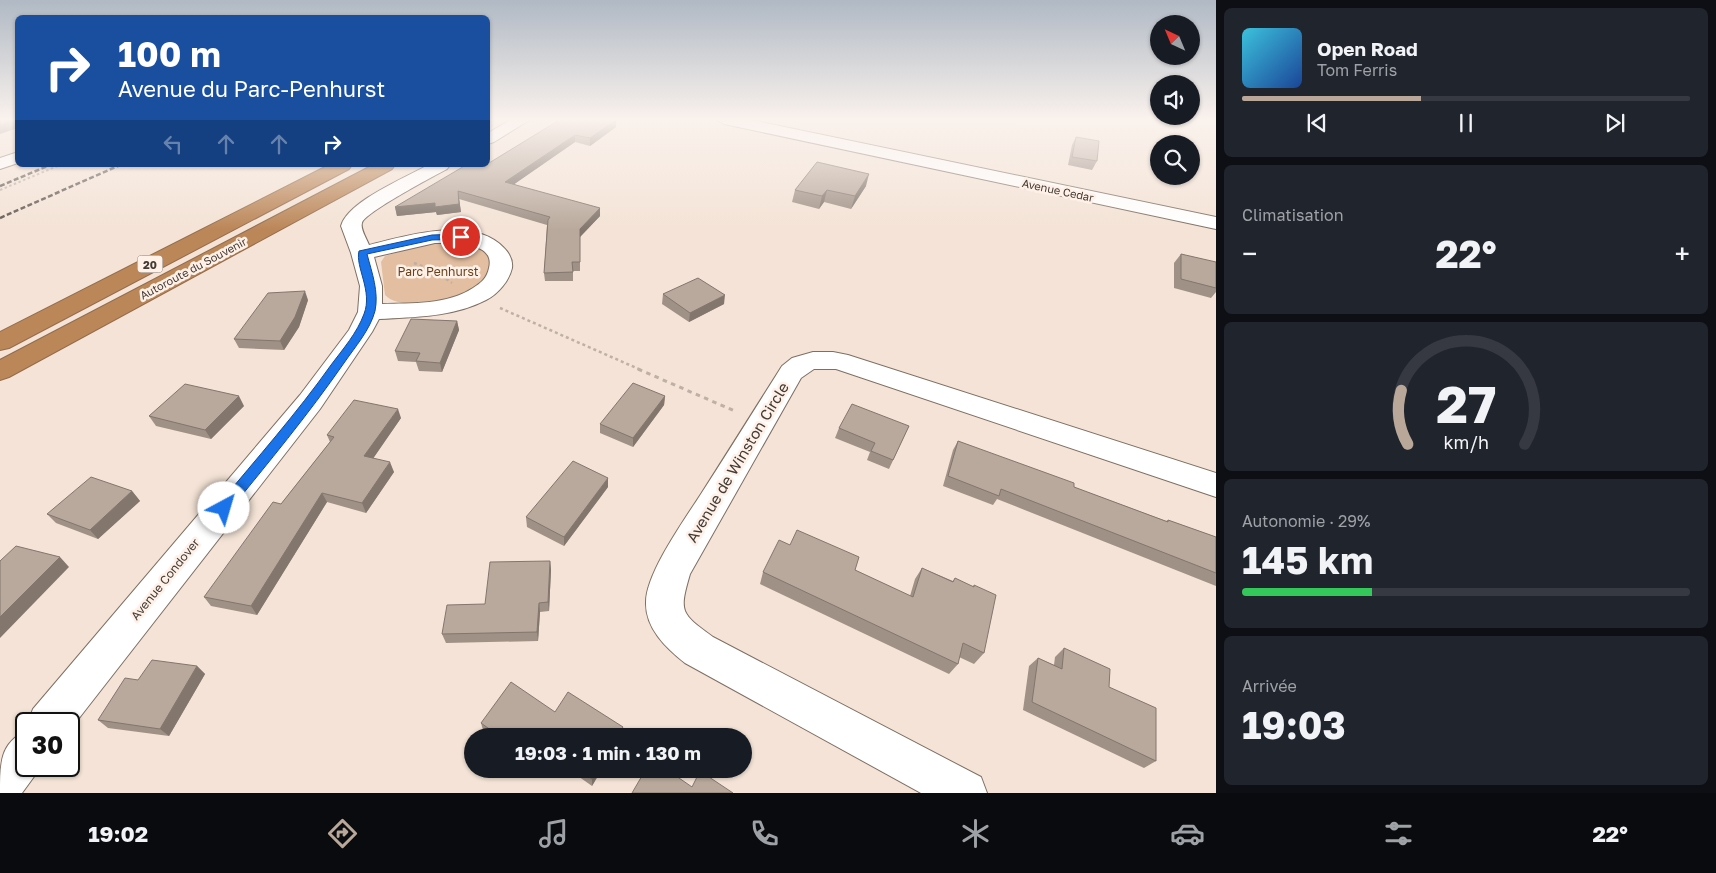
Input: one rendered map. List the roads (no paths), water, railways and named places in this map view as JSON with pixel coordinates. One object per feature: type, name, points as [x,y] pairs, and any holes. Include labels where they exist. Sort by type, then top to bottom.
[{"type":"highway","points":[[301,187],[329,167]]},
{"type":"highway","name":"Autoroute du Souvenir","points":[[0,342],[340,167]]},
{"type":"highway","name":"Autoroute du Souvenir","points":[[0,371],[382,167]]},
{"type":"highway","points":[[0,378],[94,320]]},
{"type":"street","name":"Avenue Cedar","points":[[897,156],[1216,224]]},
{"type":"street","points":[[0,164],[15,158]]},
{"type":"street","points":[[370,312],[444,306],[466,301],[483,292],[498,279],[502,269],[502,261],[492,247],[461,237],[357,239],[353,218],[367,207],[437,167]]},
{"type":"street","name":"Avenue Condover","points":[[58,712],[315,396],[360,332],[370,312],[371,286],[357,239]]},
{"type":"street","name":"Avenue de Winston Circle","points":[[965,793],[725,666],[682,637],[668,620],[664,602],[673,570],[790,372],[808,361],[825,359],[839,361],[1216,485]]},
{"type":"street","points":[[0,786],[15,766]]},
{"type":"railway","points":[[0,186],[45,167]]},
{"type":"railway","points":[[0,218],[115,167]]},
{"type":"park label","name":"Parc Penhurst","points":[[438,271]]}]
